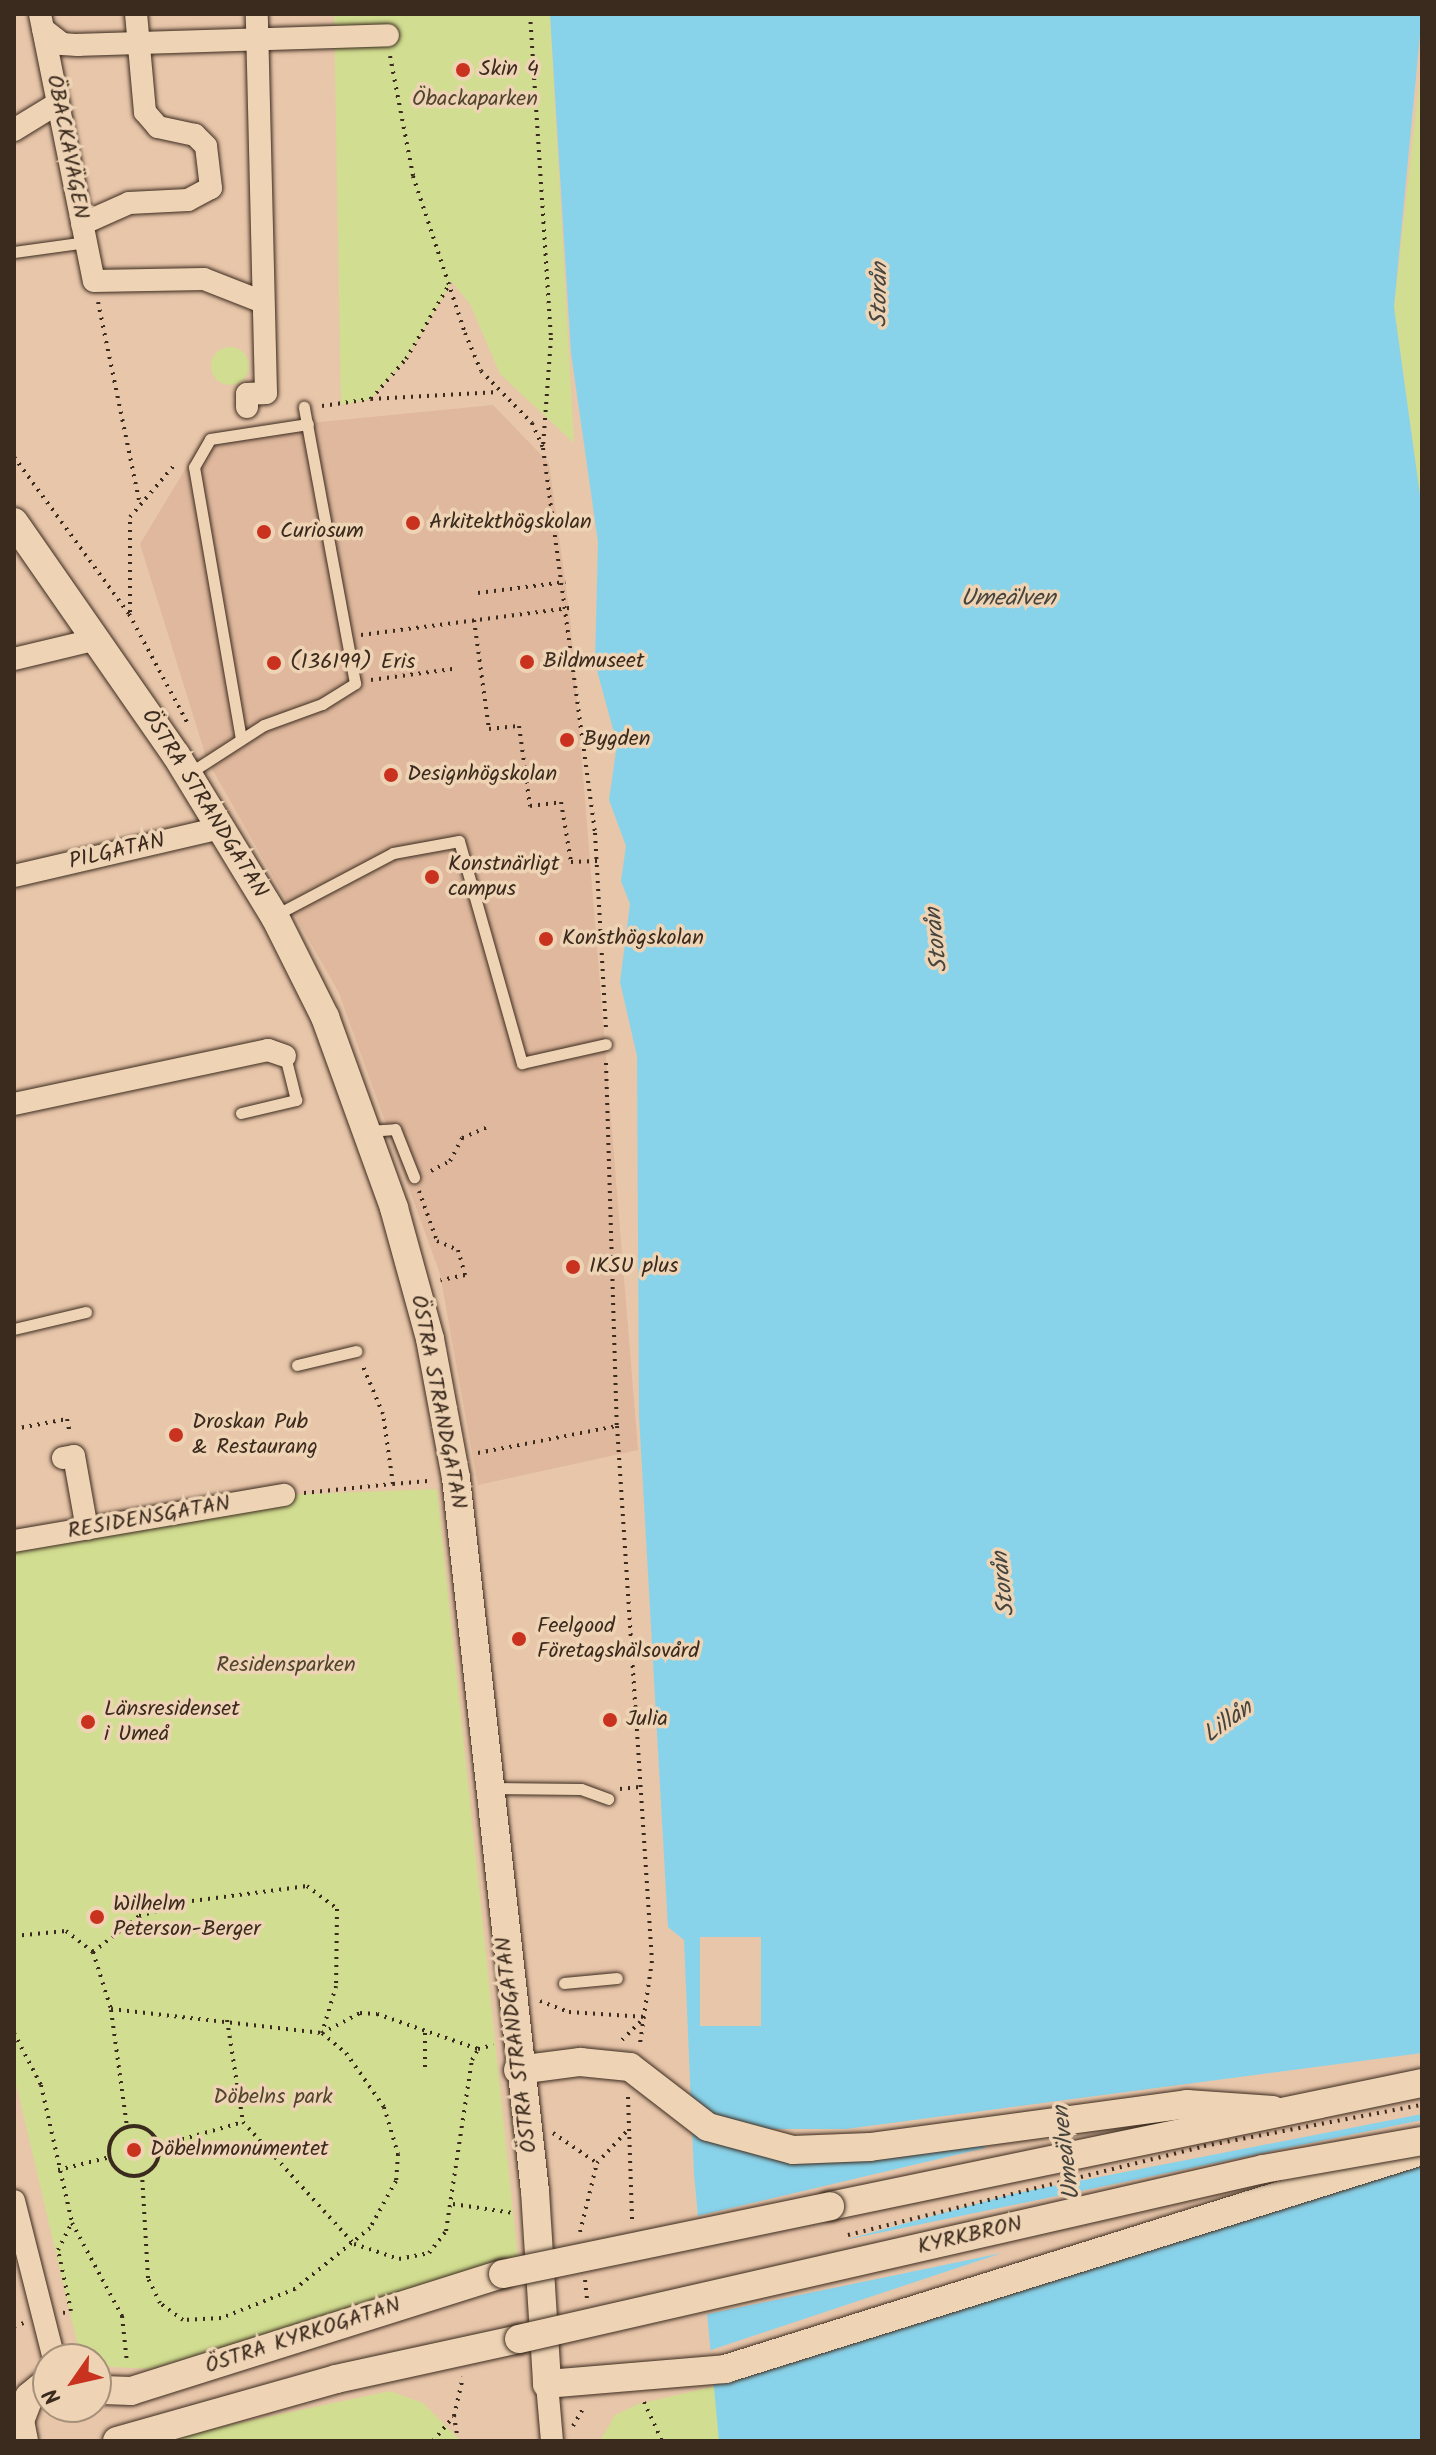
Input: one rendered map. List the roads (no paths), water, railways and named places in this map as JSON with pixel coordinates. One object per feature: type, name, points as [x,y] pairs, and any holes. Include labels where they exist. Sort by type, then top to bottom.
[{"type":"street","points":[[84,233],[114,207],[188,200],[211,188],[206,146],[195,135],[158,127],[145,112],[134,42],[136,14]]},
{"type":"street","points":[[247,407],[247,394],[266,393],[257,14]]},
{"type":"street","points":[[41,21],[62,44],[258,41],[388,35]]},
{"type":"street","name":"ÖBACKAVÄGEN","points":[[41,21],[94,281],[193,277],[263,302]]},
{"type":"street","points":[[14,130],[58,103]]},
{"type":"street","name":"ÖSTRA STRANDGATAN","points":[[14,522],[188,774],[325,1017],[368,1131],[430,1339],[456,1478],[518,2070],[547,2384]]},
{"type":"street","points":[[14,659],[93,640]]},
{"type":"street","name":"PILGATAN","points":[[14,876],[221,828]]},
{"type":"street","points":[[14,1104],[268,1050],[285,1056]]},
{"type":"street","points":[[69,1457],[87,1529]]},
{"type":"street","name":"RESIDENSGATAN","points":[[14,1541],[284,1495]]},
{"type":"street","points":[[518,2070],[626,2068],[708,2127],[793,2150],[870,2147],[1187,2104],[1273,2110],[1422,2083]]},
{"type":"street","name":"ÖSTRA KYRKOGATAN","points":[[112,2389],[131,2391],[503,2274],[1273,2110]]},
{"type":"street","name":"KYRKBRON","points":[[519,2339],[1263,2169],[1422,2141]]},
{"type":"street","points":[[552,2441],[547,2384],[708,2373],[1422,2151]]},
{"type":"street","points":[[14,2201],[50,2343]]},
{"type":"street","name":"ÖSTRA KYRKOGATAN","points":[[112,2407],[116,2413],[116,2441],[336,2379],[519,2339]]},
{"type":"street","points":[[20,2438],[32,2394]]},
{"type":"lane","points":[[14,252],[84,233]]},
{"type":"lane","points":[[188,774],[241,739],[355,683],[349,636],[304,407]]},
{"type":"lane","points":[[241,739],[194,467],[210,439],[308,424]]},
{"type":"lane","points":[[285,910],[381,858],[459,841],[522,1063],[606,1044]]},
{"type":"lane","points":[[241,1113],[296,1100],[285,1056]]},
{"type":"lane","points":[[368,1131],[395,1129],[414,1177]]},
{"type":"lane","points":[[14,1329],[86,1312]]},
{"type":"lane","points":[[297,1365],[356,1351]]},
{"type":"lane","points":[[487,1787],[581,1789],[608,1799]]},
{"type":"lane","points":[[564,1983],[617,1978]]},
{"type":"water","name":"Umeälven","points":[[550,14],[1422,14],[1394,307],[1422,510],[1422,2441],[719,2441],[694,2174],[684,1940],[668,1927],[639,1415],[637,1056],[620,982],[630,904],[621,881],[626,846],[609,800],[617,744],[595,663],[598,542],[571,353]]},
{"type":"place","name":"Skin 4","points":[[463,70]]},
{"type":"place","name":"Arkitekthögskolan","points":[[413,523]]},
{"type":"place","name":"Curiosum","points":[[264,532]]},
{"type":"place","name":"Bildmuseet","points":[[527,662]]},
{"type":"place","name":"(136199) Eris","points":[[274,663]]},
{"type":"place","name":"Bygden","points":[[567,740]]},
{"type":"place","name":"Designhögskolan","points":[[391,775]]},
{"type":"place","name":"Konstnärligt campus","points":[[432,877]]},
{"type":"place","name":"Konsthögskolan","points":[[546,939]]},
{"type":"place","name":"IKSU plus","points":[[573,1267]]},
{"type":"place","name":"Droskan Pub & Restaurang","points":[[176,1435]]},
{"type":"place","name":"Feelgood Företagshälsovård","points":[[519,1639]]},
{"type":"place","name":"Julia","points":[[610,1720]]},
{"type":"place","name":"Länsresidenset i Umeå","points":[[88,1722]]},
{"type":"place","name":"Wilhelm Peterson-Berger","points":[[97,1917]]},
{"type":"place","name":"Döbelnmonumentet","points":[[134,2150]]},
{"type":"park label","name":"Öbackaparken","points":[[475,100]]},
{"type":"park label","name":"Residensparken","points":[[286,1666]]},
{"type":"park label","name":"Döbelns park","points":[[273,2098]]},
{"type":"water label","name":"Storån","points":[[880,295]]},
{"type":"water label","name":"Storån","points":[[937,940]]},
{"type":"water label","name":"Storån","points":[[1004,1584]]},
{"type":"water label","name":"Lillån","points":[[1228,1722]]}]
